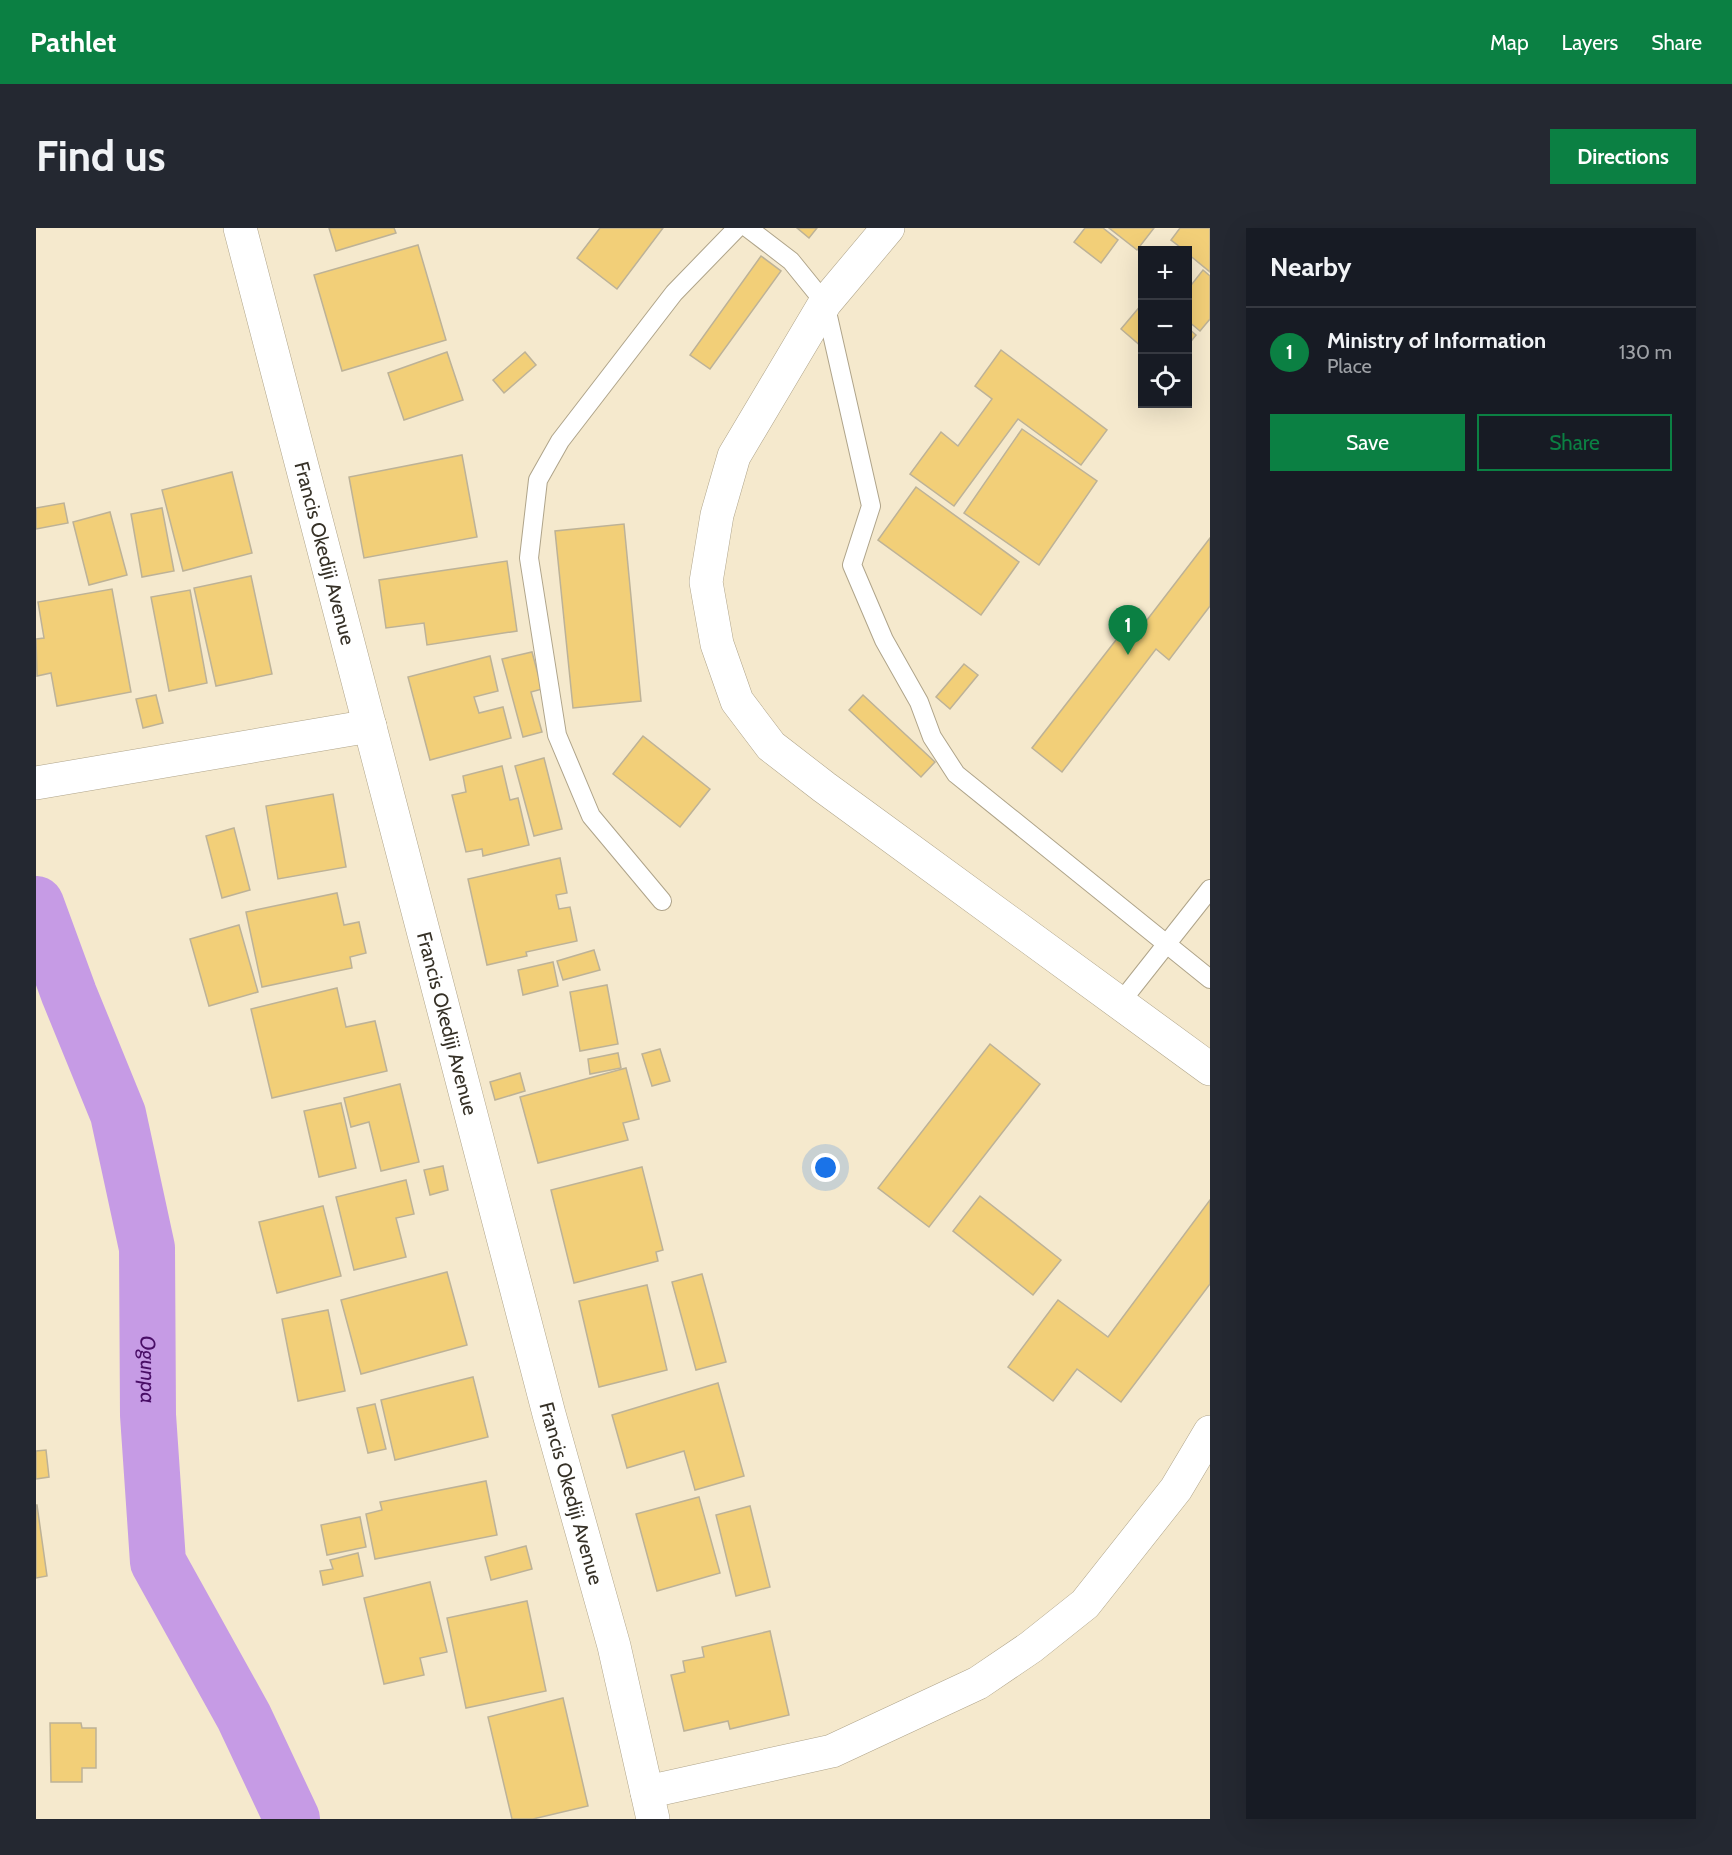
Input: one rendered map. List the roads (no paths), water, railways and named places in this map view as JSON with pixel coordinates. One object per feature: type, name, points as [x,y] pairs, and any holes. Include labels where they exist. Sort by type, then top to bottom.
[{"type":"street","name":"Francis Okediji Avenue","points":[[240,228],[549,1414],[614,1646],[650,1806]]},
{"type":"street","points":[[888,228],[825,303],[734,456],[717,515],[706,582],[717,644],[737,701],[771,746],[1210,1069]]},
{"type":"street","points":[[36,783],[370,726]]},
{"type":"street","points":[[650,1806],[832,1751],[978,1683],[1031,1647],[1085,1604],[1176,1489],[1210,1432]]},
{"type":"lane","points":[[662,901],[591,816],[557,735],[529,558],[538,480],[560,441],[674,292],[738,228]]},
{"type":"lane","points":[[748,228],[791,261],[825,303],[871,506],[852,565],[884,640],[919,702],[932,737],[956,774],[1210,979]]},
{"type":"lane","points":[[1120,1003],[1210,889]]},
{"type":"waterway","name":"Ogunpa","points":[[36,904],[69,994],[118,1114],[147,1248],[148,1415],[158,1562],[244,1717],[292,1819]]},
{"type":"place","name":"Ministry of Information","points":[[1128,655]]}]
